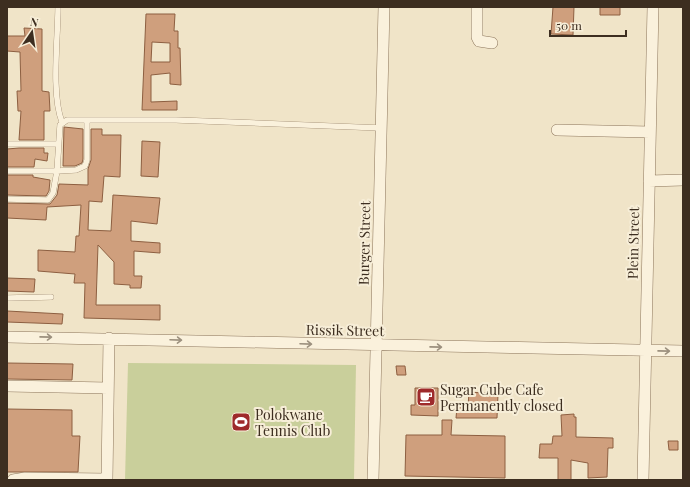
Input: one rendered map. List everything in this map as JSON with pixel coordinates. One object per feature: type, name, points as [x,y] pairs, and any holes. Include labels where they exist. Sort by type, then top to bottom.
[{"type":"street","name":"Burger Street","points":[[373,480],[384,7]]},
{"type":"street","points":[[477,7],[477,37],[479,41],[492,43]]},
{"type":"street","name":"Plein Street","points":[[643,480],[653,7]]},
{"type":"street","points":[[557,130],[650,132]]},
{"type":"street","points":[[649,181],[683,180]]},
{"type":"street","name":"Rissik Street","points":[[7,337],[683,351]]},
{"type":"street","points":[[14,480],[25,478],[107,479],[109,338]]},
{"type":"street","points":[[7,386],[108,388]]},
{"type":"lane","points":[[7,199],[48,200],[53,193],[57,171],[60,125],[62,122],[58,112],[57,92],[58,7]]},
{"type":"lane","points":[[62,122],[67,120],[176,120],[381,128]]},
{"type":"lane","points":[[7,171],[57,171],[76,170],[82,168],[85,166],[87,160],[87,120]]},
{"type":"lane","points":[[7,144],[58,144]]},
{"type":"lane","points":[[7,298],[51,297]]},
{"type":"green space","name":"Polokwane Tennis Club","points":[[128,363],[356,365],[354,480],[125,480]]},
{"type":"building","points":[[553,7],[574,7],[573,35],[551,34]]},
{"type":"building","points":[[600,7],[620,7],[620,15],[600,15]]},
{"type":"building","points":[[146,14],[175,14],[174,31],[178,31],[181,85],[170,84],[170,73],[151,75],[151,102],[177,101],[177,110],[142,110]],"holes":[[[152,42],[170,43],[170,62],[151,62]]]},
{"type":"building","points":[[24,28],[42,29],[42,91],[49,92],[50,111],[44,111],[44,140],[19,140],[21,111],[18,111],[17,91],[21,91],[20,52],[7,51],[7,36],[25,36]]},
{"type":"building","points":[[64,127],[83,129],[83,159],[82,163],[75,166],[63,166]]},
{"type":"building","points":[[91,129],[102,129],[102,135],[121,135],[120,177],[104,176],[102,202],[89,201],[88,230],[111,231],[113,195],[160,198],[157,224],[131,221],[131,241],[160,243],[160,253],[134,251],[134,276],[142,276],[141,288],[130,288],[130,285],[114,284],[114,262],[98,245],[96,305],[160,305],[160,320],[84,318],[85,283],[74,283],[75,274],[38,271],[38,250],[75,252],[76,236],[79,236],[81,205],[47,207],[46,220],[7,218],[7,203],[50,204],[57,195],[59,184],[88,185],[88,169],[91,160]]},
{"type":"building","points":[[142,141],[160,142],[158,177],[141,176]]},
{"type":"building","points":[[44,148],[44,153],[48,153],[47,161],[35,159],[34,167],[7,167],[7,149]]},
{"type":"building","points":[[7,175],[33,175],[33,177],[50,180],[49,191],[46,196],[7,195]]},
{"type":"building","points":[[7,278],[35,279],[34,292],[7,291]]},
{"type":"building","points":[[7,311],[63,314],[62,324],[7,322]]},
{"type":"building","points":[[7,363],[73,364],[72,380],[7,379]]},
{"type":"building","points":[[396,366],[405,366],[406,375],[397,375]]},
{"type":"building","name":"Sugar Cube Cafe Permanently closed","points":[[415,388],[438,388],[438,416],[411,415],[411,405],[415,405]]},
{"type":"building","points":[[469,392],[498,394],[497,418],[456,418],[457,407],[468,407]]},
{"type":"building","points":[[7,409],[72,410],[72,436],[80,436],[78,472],[7,472]]},
{"type":"building","points":[[574,414],[574,417],[576,417],[576,437],[613,438],[613,448],[608,448],[607,477],[588,478],[588,463],[571,460],[571,480],[558,480],[558,458],[539,458],[540,444],[552,444],[553,436],[562,436],[561,415]]},
{"type":"building","points":[[442,420],[452,420],[451,435],[505,436],[505,478],[405,476],[406,435],[442,435]]},
{"type":"building","points":[[668,441],[678,441],[678,450],[669,450]]},
{"type":"place","name":"Sugar Cube Cafe Permanently closed","points":[[426,397]]},
{"type":"place","name":"Polokwane Tennis Club","points":[[241,422]]}]
